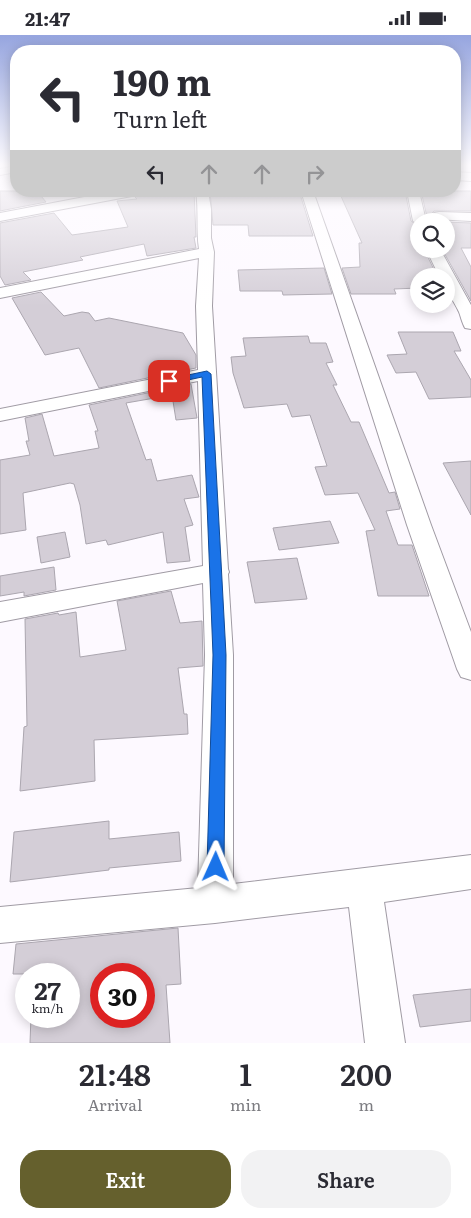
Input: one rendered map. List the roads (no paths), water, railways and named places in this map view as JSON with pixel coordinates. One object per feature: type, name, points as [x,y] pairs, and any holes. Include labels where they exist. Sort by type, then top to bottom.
[{"type":"street","points":[[0,217],[26,212]]},
{"type":"street","points":[[205,212],[204,238],[207,252],[204,306],[217,572],[219,655],[215,905]]},
{"type":"street","points":[[313,212],[419,525],[471,669]]},
{"type":"street","points":[[455,216],[471,217]]},
{"type":"street","points":[[0,293],[207,252]]},
{"type":"street","points":[[437,258],[451,286],[467,312],[471,324]]},
{"type":"street","points":[[0,415],[207,374]]},
{"type":"street","points":[[0,612],[217,572]]},
{"type":"street","points":[[0,925],[215,905],[364,888],[471,873]]},
{"type":"street","points":[[364,888],[386,1043]]}]
